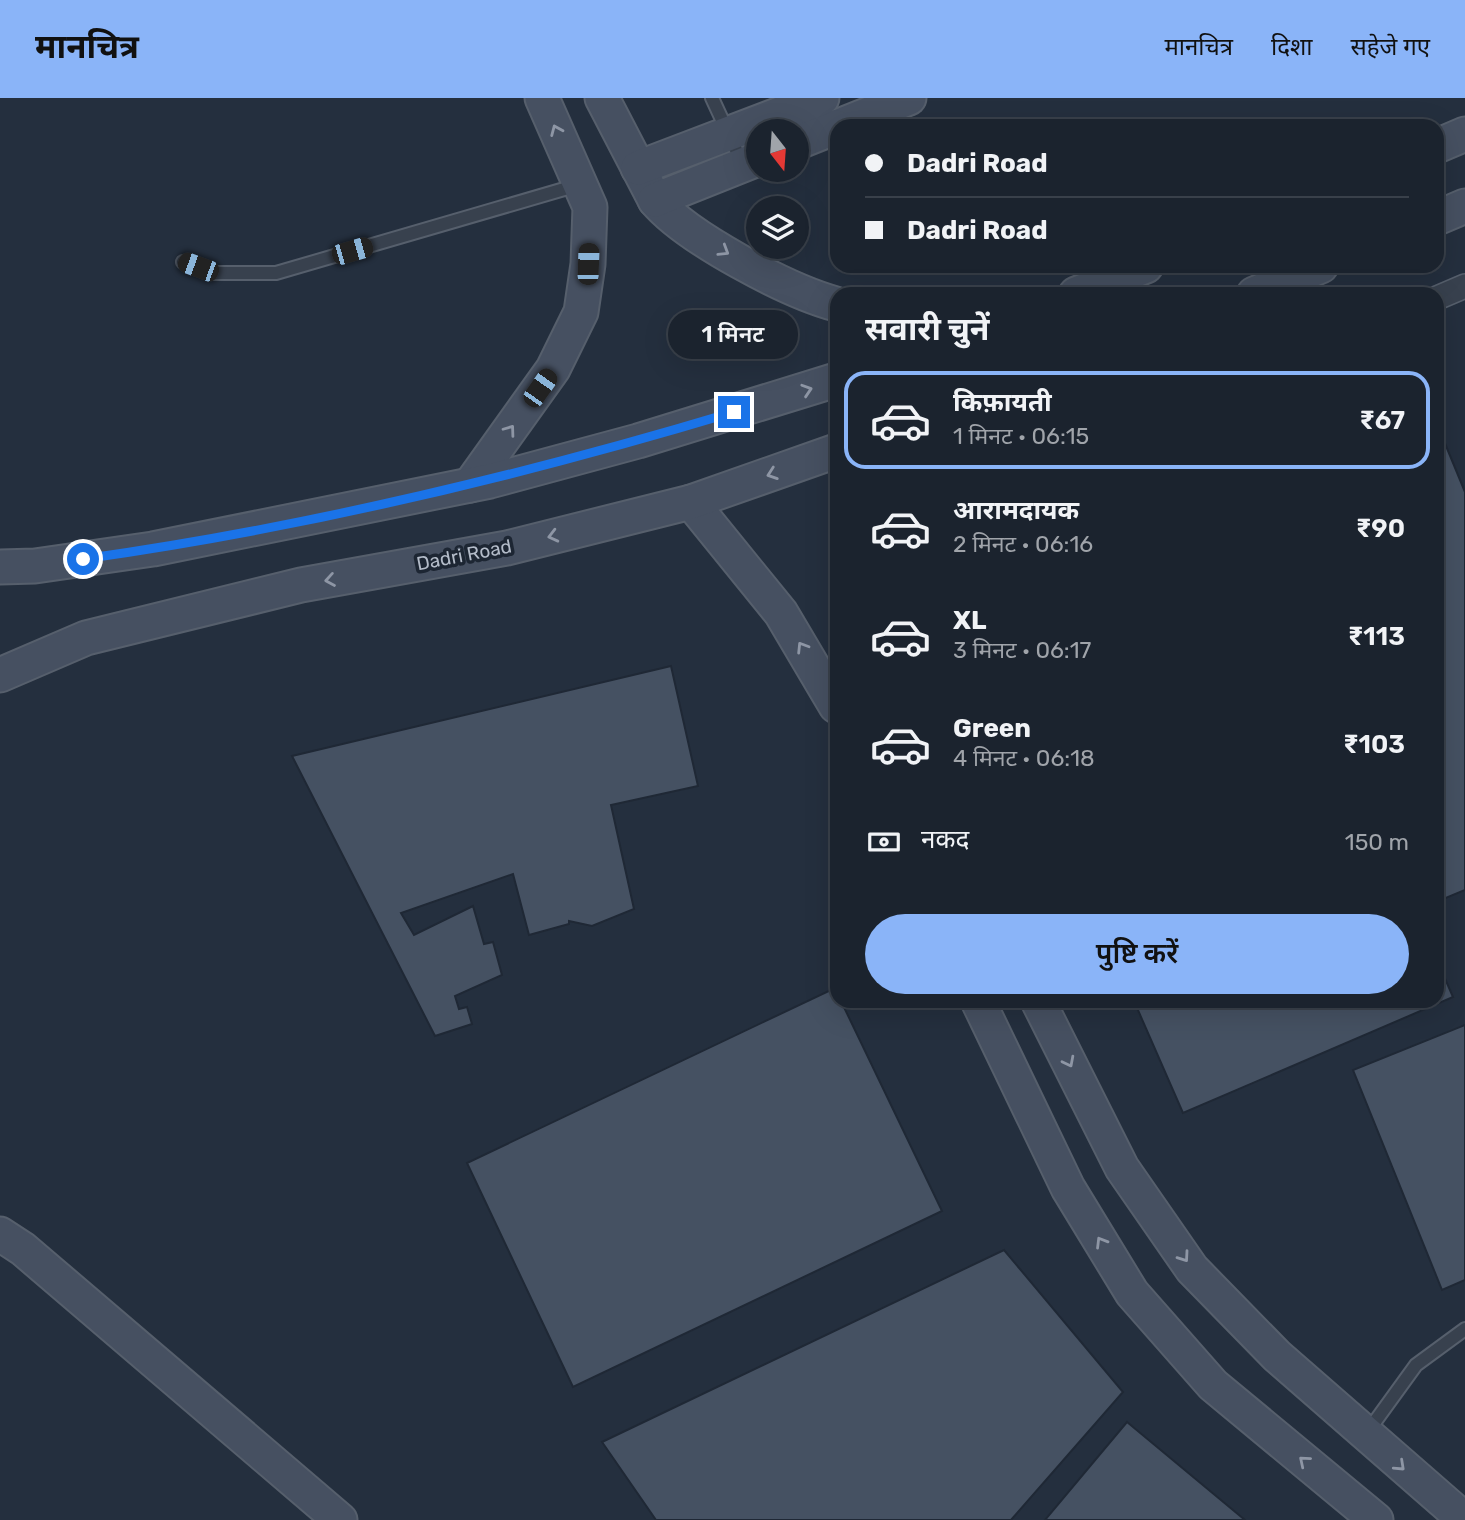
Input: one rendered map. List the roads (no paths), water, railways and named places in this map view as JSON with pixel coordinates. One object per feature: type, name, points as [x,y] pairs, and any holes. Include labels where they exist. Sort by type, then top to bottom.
[{"type":"street","points":[[470,485],[553,369],[581,312],[588,264],[590,207],[542,98]]},
{"type":"street","points":[[602,98],[655,200],[679,223],[742,261],[830,301]]},
{"type":"street","points":[[638,168],[822,98]]},
{"type":"street","points":[[856,119],[909,98]]},
{"type":"street","points":[[809,138],[830,129]]},
{"type":"street","points":[[1444,143],[1465,134]]},
{"type":"street","points":[[655,200],[746,164]]},
{"type":"street","points":[[1444,215],[1465,206]]},
{"type":"street","points":[[1094,287],[1128,273]]},
{"type":"street","points":[[1271,287],[1304,273]]},
{"type":"street","points":[[1444,295],[1465,286]]},
{"type":"street","points":[[0,572],[153,549],[470,485],[638,441],[830,382]]},
{"type":"street","name":"Dadri Road","points":[[0,652],[86,638],[301,585],[507,548],[691,502],[830,454]]},
{"type":"street","points":[[691,502],[782,613],[830,696]]},
{"type":"street","points":[[0,567],[35,566]]},
{"type":"street","name":"Dadri Road","points":[[0,675],[86,638]]},
{"type":"street","points":[[981,1008],[1068,1188],[1132,1293],[1213,1385],[1376,1520]]},
{"type":"street","points":[[1042,1008],[1122,1168],[1192,1269],[1278,1356],[1465,1520]]},
{"type":"street","points":[[0,1234],[23,1249],[340,1520]]},
{"type":"lane","points":[[712,98],[729,135],[746,157]]},
{"type":"lane","points":[[183,262],[214,273],[276,273],[579,184]]},
{"type":"lane","points":[[1366,1434],[1416,1365],[1465,1329]]}]
